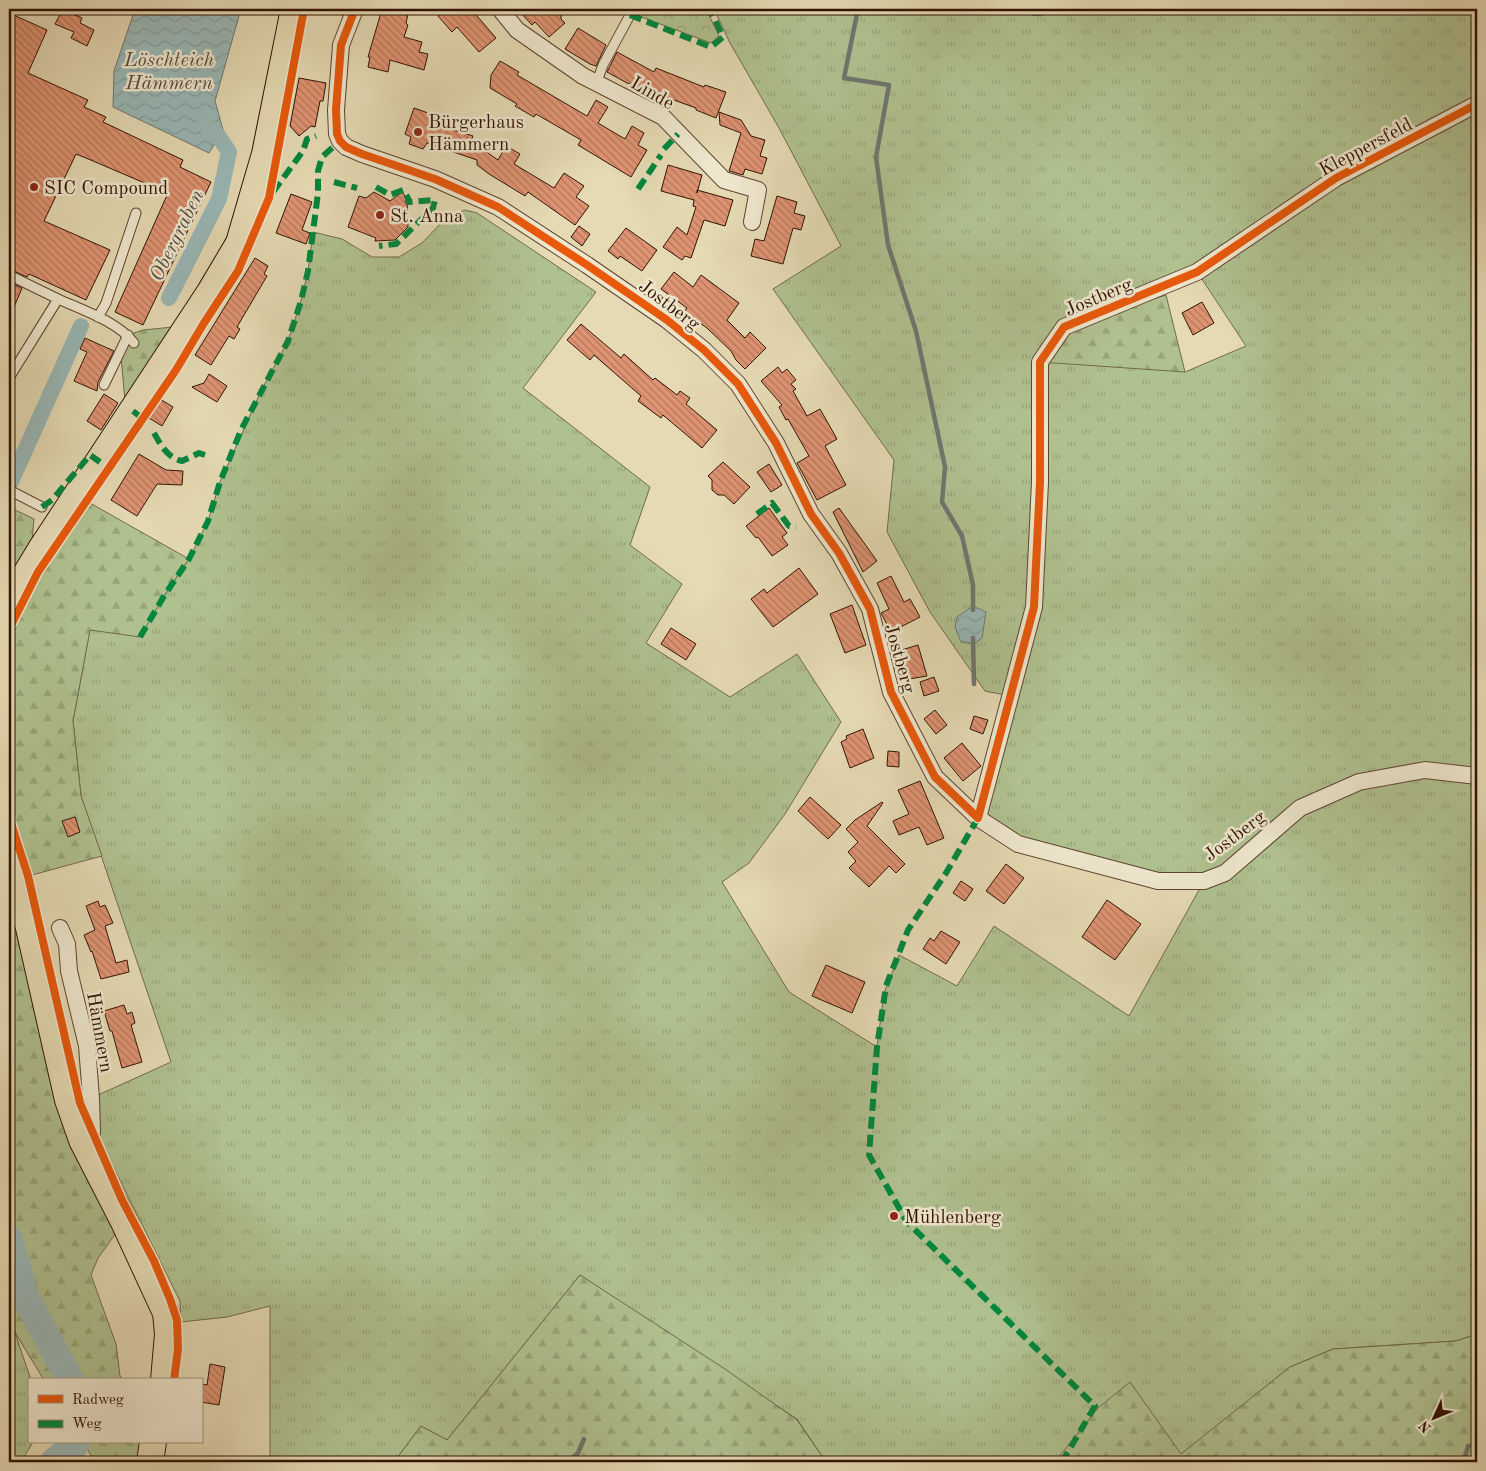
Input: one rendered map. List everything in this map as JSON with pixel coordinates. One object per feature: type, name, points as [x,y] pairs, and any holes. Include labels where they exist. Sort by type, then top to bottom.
[{"type":"main road","points":[[9,607],[15,592],[41,549],[202,304],[239,243],[265,154],[294,9]]},
{"type":"main road","points":[[9,854],[29,928],[68,1100],[82,1140],[124,1222],[166,1312],[168,1334],[164,1378]]},
{"type":"main road","points":[[150,1462],[153,1444]]},
{"type":"street","name":"Jostberg","points":[[355,9],[341,45],[336,110],[337,134],[340,141],[362,154],[435,180],[498,207],[667,320],[704,350],[738,384],[776,443],[811,514],[839,553],[870,609],[891,692],[935,777],[978,818],[1018,844],[1158,881],[1204,881],[1224,873],[1300,808],[1358,782],[1425,770],[1477,776]]},
{"type":"street","name":"Linde","points":[[500,9],[517,30],[582,76],[663,117],[724,180],[758,190],[752,222]]},
{"type":"street","name":"Kleppersfeld","points":[[1270,222],[1336,178],[1477,104]]},
{"type":"street","name":"Jostberg","points":[[978,818],[1034,607],[1040,482],[1040,362],[1064,327],[1197,272],[1270,222]]},
{"type":"street","name":"Hämmern","points":[[60,928],[67,944],[70,971],[87,1046],[92,1132],[82,1140]]},
{"type":"lane","points":[[596,84],[603,66],[630,15]]},
{"type":"lane","points":[[98,317],[106,303],[136,214]]},
{"type":"lane","points":[[9,275],[98,317],[128,335],[134,343]]},
{"type":"lane","points":[[9,378],[58,299]]},
{"type":"lane","points":[[104,385],[128,335]]},
{"type":"lane","points":[[11,491],[42,507]]},
{"type":"green space","points":[[631,9],[706,9],[719,36],[711,43],[628,12]]},
{"type":"green space","points":[[714,9],[1477,9],[1477,1334],[1456,1341],[1333,1349],[1290,1367],[1181,1455],[1055,1462],[826,1462],[797,1419],[580,1275],[447,1440],[421,1426],[394,1462],[270,1462],[270,1306],[227,1317],[181,1322],[180,1301],[96,1132],[96,1096],[171,1062],[81,796],[73,721],[90,629],[164,596],[189,559],[208,521],[220,482],[261,391],[288,341],[301,301],[308,271],[313,232],[342,239],[372,257],[399,257],[422,243],[445,219],[465,210],[477,213],[596,292],[523,388],[650,487],[630,545],[682,584],[646,643],[730,697],[797,654],[841,722],[785,814],[749,863],[722,882],[789,992],[877,1047],[884,993],[899,955],[957,986],[994,926],[1129,1016],[1204,881],[1158,881],[1018,844],[978,818],[1010,696],[985,691],[930,612],[887,532],[894,460],[773,289],[841,246],[779,128],[730,43]],"holes":[[[1194,267],[1246,346],[1185,372],[1064,327]]]},
{"type":"green space","points":[[1166,295],[1185,372],[1040,362],[1064,327]]},
{"type":"green space","points":[[173,327],[125,402],[121,355],[128,335],[143,330]]},
{"type":"green space","points":[[90,503],[189,559],[140,637],[90,630],[73,721],[81,796],[102,856],[32,875],[9,804],[9,647],[33,590]]},
{"type":"green space","points":[[9,507],[34,519],[32,541],[9,576]]},
{"type":"green space","points":[[9,895],[124,1222],[98,1258],[91,1275],[116,1344],[120,1376],[122,1378],[43,1378],[17,1336],[9,1315]]},
{"type":"green space","points":[[580,1275],[725,1369],[797,1420],[826,1462],[394,1462],[421,1426],[447,1440]]},
{"type":"green space","points":[[9,1315],[30,1378],[28,1378],[28,1444],[32,1444],[21,1462],[9,1462]]},
{"type":"green space","points":[[1477,1334],[1477,1454],[1455,1462],[1055,1462],[1098,1408],[1130,1382],[1181,1454],[1290,1367],[1333,1349],[1456,1341]]},
{"type":"green space","points":[[84,1444],[153,1444],[150,1462],[95,1462]]},
{"type":"water","name":"Löschteich Hämmern","points":[[135,9],[241,9],[215,101],[223,130],[209,153],[113,107],[114,71]]},
{"type":"water","points":[[973,606],[986,612],[982,638],[974,644],[961,642],[955,627],[957,617]]},
{"type":"building","points":[[63,9],[82,18],[80,23],[94,30],[87,46],[71,38],[74,32],[55,24]]},
{"type":"building","points":[[382,9],[408,14],[406,23],[408,25],[404,37],[422,42],[419,52],[428,54],[424,70],[390,60],[388,72],[368,67],[370,57],[368,57]]},
{"type":"building","points":[[446,9],[471,9],[496,38],[479,52],[457,27],[452,32],[438,16]]},
{"type":"building","points":[[518,10],[561,12],[561,19],[565,23],[549,37],[535,22],[532,25]]},
{"type":"building","points":[[9,13],[47,30],[28,73],[88,100],[84,107],[106,117],[103,122],[183,160],[180,167],[211,182],[143,325],[115,312],[168,193],[86,158],[76,154],[44,221],[110,250],[86,300],[29,274],[27,277],[9,269]]},
{"type":"building","points":[[578,28],[606,45],[596,66],[565,49]]},
{"type":"building","points":[[617,52],[654,72],[656,68],[704,87],[705,85],[726,92],[716,118],[696,110],[696,108],[627,83],[607,72]]},
{"type":"building","points":[[500,61],[519,72],[517,75],[587,116],[596,100],[608,107],[598,123],[625,139],[632,126],[644,133],[638,145],[647,150],[631,177],[578,145],[581,140],[536,114],[534,117],[490,88],[491,75]]},
{"type":"building","points":[[299,78],[326,83],[315,127],[311,126],[299,136],[290,126]]},
{"type":"building","points":[[414,108],[456,123],[454,130],[473,136],[468,149],[478,150],[478,146],[498,160],[506,146],[520,154],[514,164],[554,188],[564,173],[584,186],[576,197],[589,206],[575,225],[528,192],[525,196],[489,174],[477,165],[477,160],[427,143],[423,149],[409,144],[411,137],[405,134]]},
{"type":"building","points":[[719,112],[741,120],[751,136],[765,140],[760,156],[767,158],[762,174],[745,169],[743,175],[729,171],[741,133],[720,125]]},
{"type":"building","points":[[668,165],[702,175],[698,190],[733,200],[725,226],[704,220],[691,258],[685,256],[682,260],[663,247],[677,227],[687,235],[696,207],[693,206],[694,200],[661,191]]},
{"type":"building","name":"St. Anna","points":[[374,192],[390,201],[402,192],[407,199],[408,227],[395,240],[375,241],[376,238],[348,227],[359,196],[366,198]]},
{"type":"building","points":[[291,194],[312,202],[302,230],[310,233],[306,244],[276,233]]},
{"type":"building","points":[[777,196],[797,202],[794,213],[805,216],[801,230],[793,228],[783,264],[751,256],[755,239],[764,241]]},
{"type":"building","points":[[579,226],[590,234],[582,246],[571,237]]},
{"type":"building","points":[[626,228],[657,250],[642,271],[620,256],[618,259],[608,251]]},
{"type":"building","points":[[255,258],[268,266],[264,274],[267,276],[237,327],[240,329],[234,339],[229,336],[211,365],[195,355]]},
{"type":"building","points":[[674,272],[693,287],[701,275],[739,303],[727,320],[745,338],[750,332],[766,348],[745,369],[736,360],[731,351],[707,328],[684,312],[687,308],[661,289]]},
{"type":"building","points":[[9,282],[22,288],[9,319]]},
{"type":"building","points":[[1202,302],[1214,323],[1193,335],[1182,313]]},
{"type":"building","points":[[581,324],[621,358],[624,354],[653,380],[655,378],[677,395],[680,391],[690,398],[686,404],[717,430],[702,448],[663,415],[661,418],[638,401],[641,396],[594,355],[590,360],[567,340]]},
{"type":"building","points":[[85,338],[114,351],[98,382],[97,391],[74,381],[87,352],[80,349]]},
{"type":"building","points":[[778,367],[782,373],[787,369],[796,380],[791,384],[796,389],[793,391],[807,416],[820,409],[837,439],[825,446],[846,485],[817,500],[797,463],[809,456],[779,407],[782,405],[761,381]]},
{"type":"building","points":[[209,374],[227,386],[217,402],[192,387],[204,383]]},
{"type":"building","points":[[104,394],[118,403],[101,430],[87,421]]},
{"type":"building","points":[[160,399],[173,407],[162,426],[149,418]]},
{"type":"building","points":[[139,454],[166,470],[183,471],[182,485],[157,484],[137,516],[111,500]]},
{"type":"building","points":[[723,462],[750,487],[734,504],[724,495],[718,495],[712,490],[712,480],[708,476]]},
{"type":"building","points":[[769,464],[782,485],[771,492],[757,472]]},
{"type":"building","points":[[769,508],[787,533],[782,537],[788,545],[772,556],[758,537],[756,538],[746,526]]},
{"type":"building","points":[[839,508],[877,561],[863,572],[833,512]]},
{"type":"building","points":[[799,568],[818,594],[773,627],[751,599],[764,589],[767,593]]},
{"type":"building","points":[[891,576],[904,602],[910,599],[920,617],[891,632],[881,613],[889,609],[877,583]]},
{"type":"building","points":[[852,605],[866,645],[845,653],[830,614]]},
{"type":"building","points":[[671,628],[696,644],[686,660],[661,644]]},
{"type":"building","points":[[918,645],[927,676],[903,680],[895,652]]},
{"type":"building","points":[[934,677],[939,691],[924,696],[920,682]]},
{"type":"building","points":[[935,710],[947,725],[936,734],[924,719]]},
{"type":"building","points":[[974,716],[988,720],[983,734],[970,729]]},
{"type":"building","points":[[863,729],[874,758],[850,768],[841,742],[847,739],[846,736]]},
{"type":"building","points":[[962,743],[981,766],[963,781],[944,758]]},
{"type":"building","points":[[888,751],[899,752],[899,767],[887,766]]},
{"type":"building","points":[[920,781],[944,838],[927,845],[919,827],[899,835],[893,821],[909,814],[898,790]]},
{"type":"building","points":[[810,797],[841,825],[828,839],[798,811]]},
{"type":"building","points":[[882,802],[867,826],[905,864],[896,873],[889,866],[869,887],[849,868],[856,861],[848,852],[858,842],[846,829],[855,820]]},
{"type":"building","points":[[75,817],[80,832],[68,837],[62,821]]},
{"type":"building","points":[[1006,864],[1024,878],[1004,904],[986,891]]},
{"type":"building","points":[[961,881],[973,889],[965,901],[953,893]]},
{"type":"building","points":[[1107,900],[1141,924],[1115,960],[1082,937]]},
{"type":"building","points":[[98,901],[100,907],[105,905],[113,923],[105,926],[116,963],[127,960],[129,972],[101,979],[92,951],[84,935],[95,930],[86,906]]},
{"type":"building","points":[[941,931],[960,942],[946,964],[923,949],[930,938],[934,941]]},
{"type":"building","points":[[826,965],[865,982],[852,1013],[812,996]]},
{"type":"building","points":[[124,1005],[127,1014],[132,1012],[135,1023],[131,1025],[142,1062],[122,1068],[112,1031],[110,1031],[104,1011]]},
{"type":"building","points":[[210,1364],[225,1367],[219,1405],[202,1402],[202,1384],[207,1385]]},
{"type":"waterway","points":[[858,9],[844,78],[889,85],[876,157],[888,245],[916,331],[945,467],[942,502],[962,536],[973,585],[973,610]]},
{"type":"waterway","points":[[1003,9],[1038,14],[1066,9]]},
{"type":"waterway","name":"Obergraben","points":[[169,298],[219,199],[229,152],[219,137],[204,122]]},
{"type":"waterway","name":"Obergraben","points":[[9,486],[81,326]]},
{"type":"waterway","points":[[973,638],[974,684]]},
{"type":"waterway","points":[[9,1240],[26,1298],[69,1378]]},
{"type":"waterway","points":[[568,1462],[578,1453],[584,1439]]},
{"type":"waterway","points":[[54,1462],[75,1444]]},
{"type":"waterway","points":[[1464,1462],[1468,1446],[1477,1445]]},
{"type":"marked path","points":[[630,15],[711,47],[723,37],[710,9]]},
{"type":"marked path","points":[[664,149],[678,134]]},
{"type":"marked path","points":[[273,192],[303,151],[307,139],[316,136]]},
{"type":"marked path","points":[[140,637],[189,559],[208,521],[220,482],[241,430],[288,341],[301,301],[308,271],[318,193],[318,171],[322,157],[340,141]]},
{"type":"marked path","points":[[638,189],[661,155]]},
{"type":"marked path","points":[[334,182],[357,188]]},
{"type":"marked path","points":[[376,187],[390,195],[403,190],[408,198],[408,202],[435,200],[433,208],[396,244],[379,246]]},
{"type":"marked path","points":[[133,411],[143,419]]},
{"type":"marked path","points":[[154,433],[165,451],[172,457],[182,461],[199,453],[205,455]]},
{"type":"marked path","points":[[42,507],[52,500],[90,455],[100,462]]},
{"type":"marked path","points":[[757,514],[772,503],[789,526],[796,527]]},
{"type":"marked path","points":[[978,818],[946,873],[908,930],[886,986],[877,1047],[869,1155],[907,1222],[1095,1406],[1062,1462]]},
{"type":"cycle path","points":[[9,629],[38,572],[176,370],[238,271],[269,198],[304,9]]},
{"type":"cycle path","points":[[355,9],[341,45],[336,110],[337,134],[340,141],[346,147],[362,154],[435,179],[498,207],[667,320],[704,350],[738,384],[776,443],[811,514],[839,553],[870,609],[891,692],[935,777],[978,818],[1034,607],[1040,482],[1040,362],[1064,327],[1197,272],[1336,178],[1477,104]]},
{"type":"cycle path","points":[[9,817],[28,876],[80,1103],[122,1200],[154,1261],[177,1320],[178,1349],[174,1378]]},
{"type":"place","name":"Bürgerhaus Hämmern","points":[[418,132]]},
{"type":"place","name":"SIC Compound","points":[[34,187]]},
{"type":"place","name":"St. Anna","points":[[380,215]]},
{"type":"place","name":"Mühlenberg","points":[[894,1216]]}]
